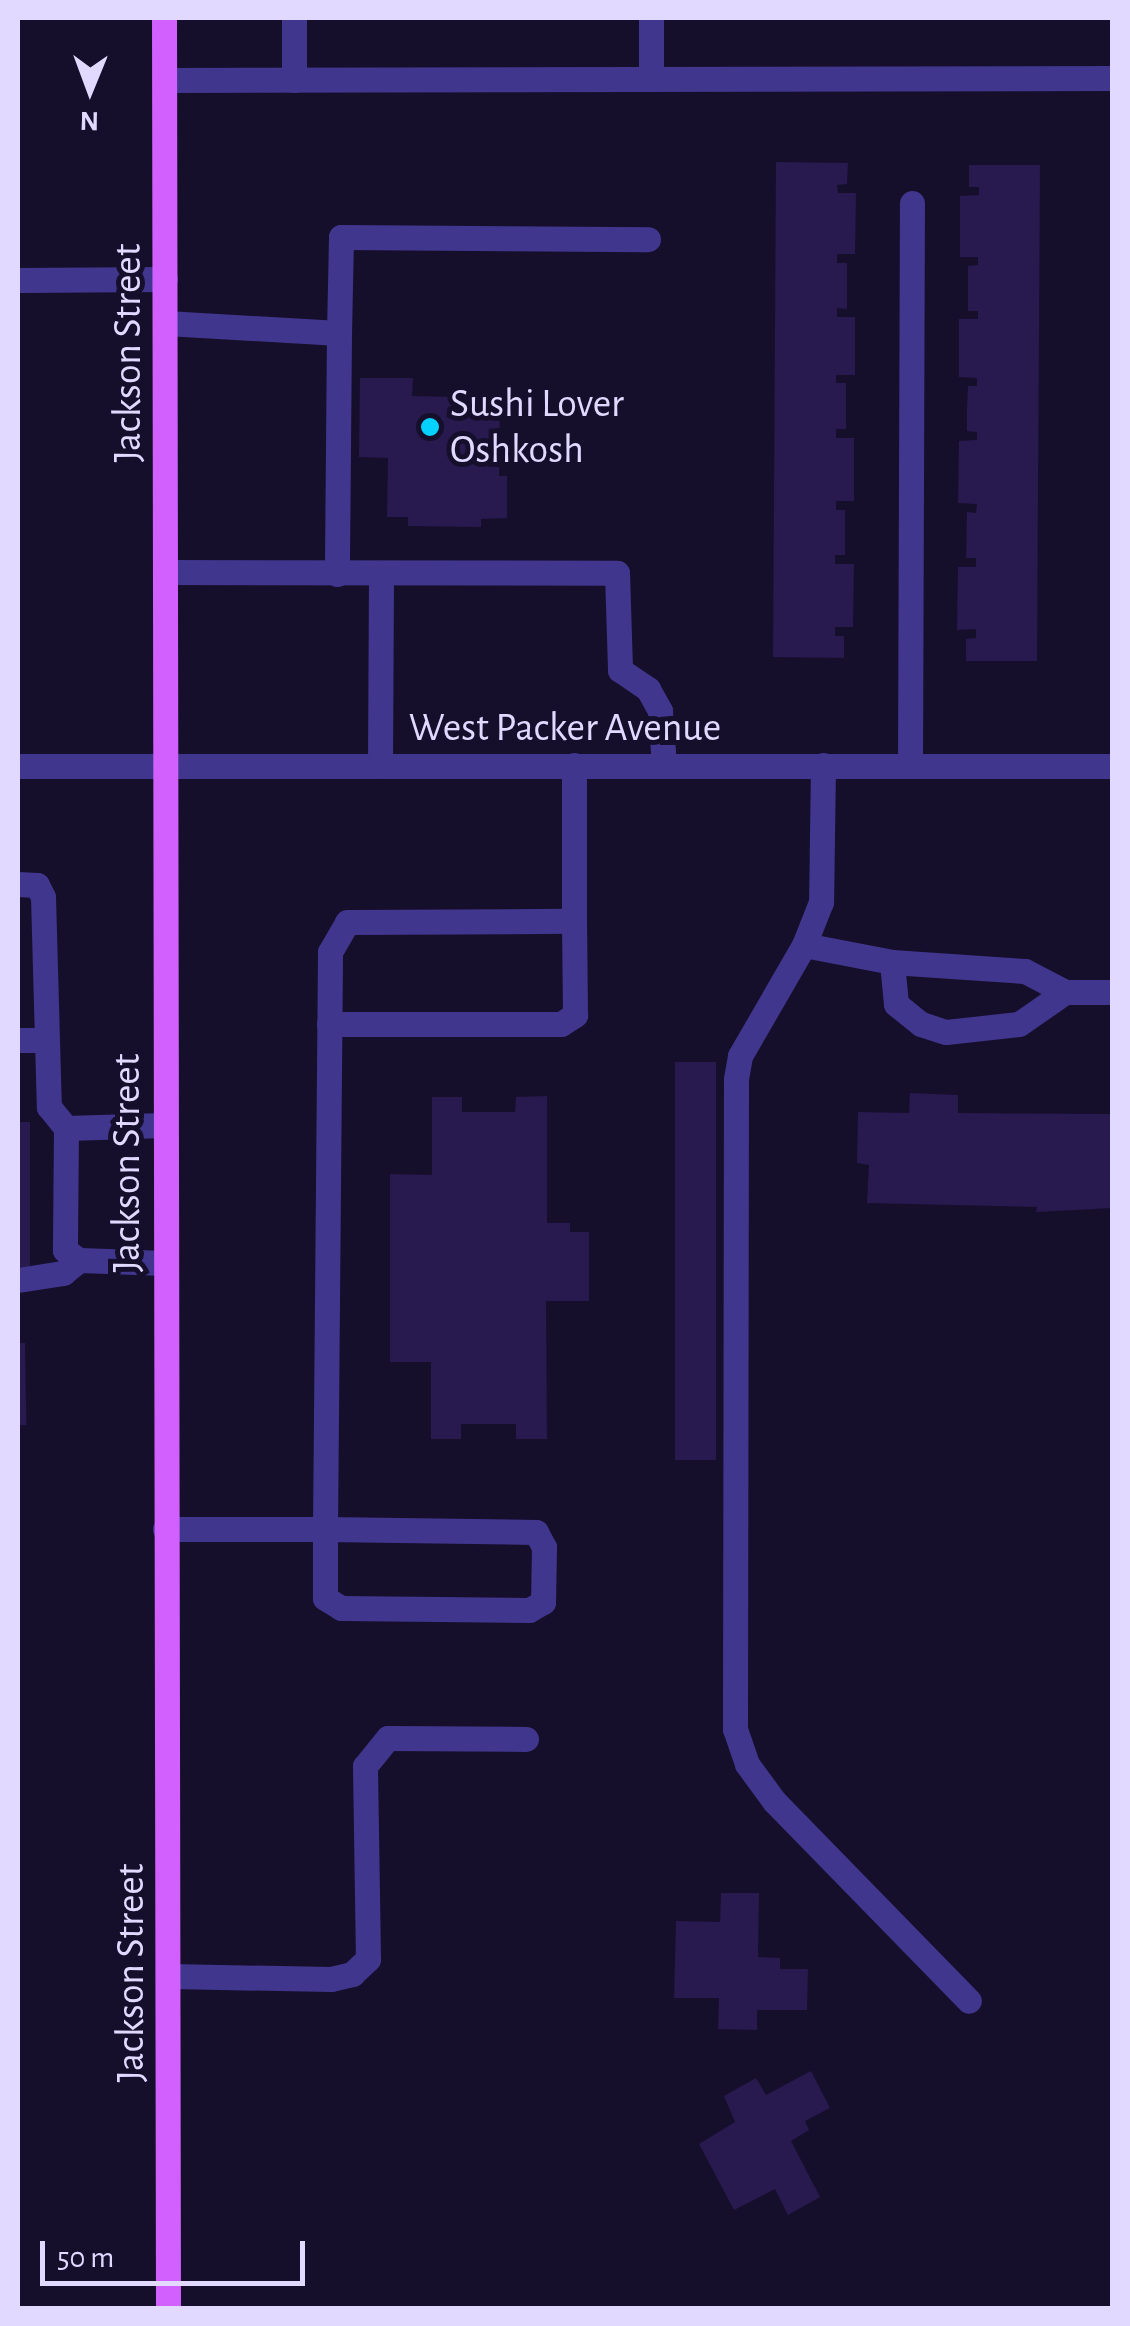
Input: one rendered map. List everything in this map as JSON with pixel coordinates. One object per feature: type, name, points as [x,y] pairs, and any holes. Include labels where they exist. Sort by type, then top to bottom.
[{"type":"main road","name":"Jackson Street","points":[[164,18],[168,2308]]},
{"type":"street","points":[[294,18],[294,80]]},
{"type":"street","points":[[651,18],[651,79]]},
{"type":"street","points":[[165,80],[1112,78]]},
{"type":"street","points":[[910,766],[912,203]]},
{"type":"street","points":[[337,574],[341,237],[648,239]]},
{"type":"street","points":[[18,280],[165,279]]},
{"type":"street","points":[[166,323],[339,332]]},
{"type":"street","points":[[166,572],[617,572],[620,670],[648,689],[660,711],[664,765]]},
{"type":"street","points":[[380,573],[380,766]]},
{"type":"street","points":[[824,765],[821,902],[804,945],[740,1056],[736,1079],[735,1730],[747,1764],[774,1801],[968,2001]]},
{"type":"street","name":"West Packer Avenue","points":[[18,766],[1112,766]]},
{"type":"street","points":[[329,1024],[561,1024],[576,1015],[574,766]]},
{"type":"street","points":[[18,1280],[62,1272],[72,1255],[66,1128],[48,1107],[43,897],[27,885]]},
{"type":"street","points":[[165,1530],[326,1529],[536,1532],[544,1547],[543,1602],[529,1610],[341,1608],[326,1598],[326,1529],[329,1024],[330,952],[347,922],[574,922]]},
{"type":"street","points":[[804,945],[892,962],[1025,972],[1065,992],[1112,992]]},
{"type":"street","points":[[18,958],[44,957]]},
{"type":"street","points":[[892,962],[896,1004],[921,1024],[946,1032],[1020,1024],[1065,992]]},
{"type":"street","points":[[18,1040],[46,1040]]},
{"type":"street","points":[[66,1128],[164,1125]]},
{"type":"street","points":[[72,1255],[164,1263]]},
{"type":"street","points":[[170,1976],[331,1979],[352,1974],[368,1960],[365,1766],[388,1738],[526,1739]]},
{"type":"building","points":[[776,162],[848,163],[847,184],[837,185],[838,193],[856,193],[855,254],[837,254],[837,263],[847,263],[847,309],[837,308],[837,317],[855,317],[855,375],[836,375],[836,383],[846,383],[846,429],[836,429],[836,438],[854,438],[854,501],[836,501],[836,510],[845,510],[845,555],[835,555],[835,564],[854,564],[853,627],[835,627],[835,636],[844,636],[844,658],[773,657]]},
{"type":"building","points":[[969,165],[1040,165],[1037,661],[966,661],[966,639],[976,638],[976,629],[957,630],[958,567],[976,567],[976,558],[966,558],[967,512],[976,513],[977,504],[958,503],[959,441],[977,440],[977,432],[967,431],[967,409],[968,386],[977,386],[977,378],[959,377],[959,319],[978,319],[978,311],[968,311],[968,266],[978,265],[978,257],[960,257],[960,196],[979,195],[979,187],[969,187]]},
{"type":"building","name":"Sushi Lover Oshkosh","points":[[360,378],[413,378],[412,396],[500,398],[499,476],[507,476],[507,518],[481,519],[481,527],[408,526],[408,517],[387,517],[388,458],[359,457]]},
{"type":"building","points":[[675,1062],[716,1062],[716,1460],[675,1460]]},
{"type":"building","points":[[910,1093],[958,1095],[958,1113],[1110,1114],[1112,1208],[1036,1212],[1037,1207],[867,1203],[869,1165],[857,1163],[858,1112],[909,1113]]},
{"type":"building","points":[[547,1096],[547,1223],[570,1223],[570,1232],[589,1232],[589,1301],[546,1301],[547,1439],[516,1439],[516,1424],[461,1424],[461,1439],[431,1439],[431,1362],[390,1362],[390,1174],[432,1175],[432,1097],[462,1097],[462,1112],[515,1112],[516,1097]]},
{"type":"building","points":[[18,1122],[30,1122],[30,1270],[18,1270]]},
{"type":"building","points":[[18,1343],[25,1343],[26,1425],[19,1425]]},
{"type":"building","points":[[721,1893],[759,1893],[758,1957],[780,1958],[780,1969],[808,1969],[807,2010],[757,2010],[757,2030],[718,2029],[719,1998],[674,1998],[676,1921],[720,1922]]},
{"type":"building","points":[[811,2071],[830,2108],[805,2121],[809,2130],[791,2141],[820,2197],[788,2215],[775,2189],[734,2210],[699,2144],[735,2122],[724,2096],[756,2078],[766,2095]]},
{"type":"place","name":"Sushi Lover Oshkosh","points":[[430,427]]}]
